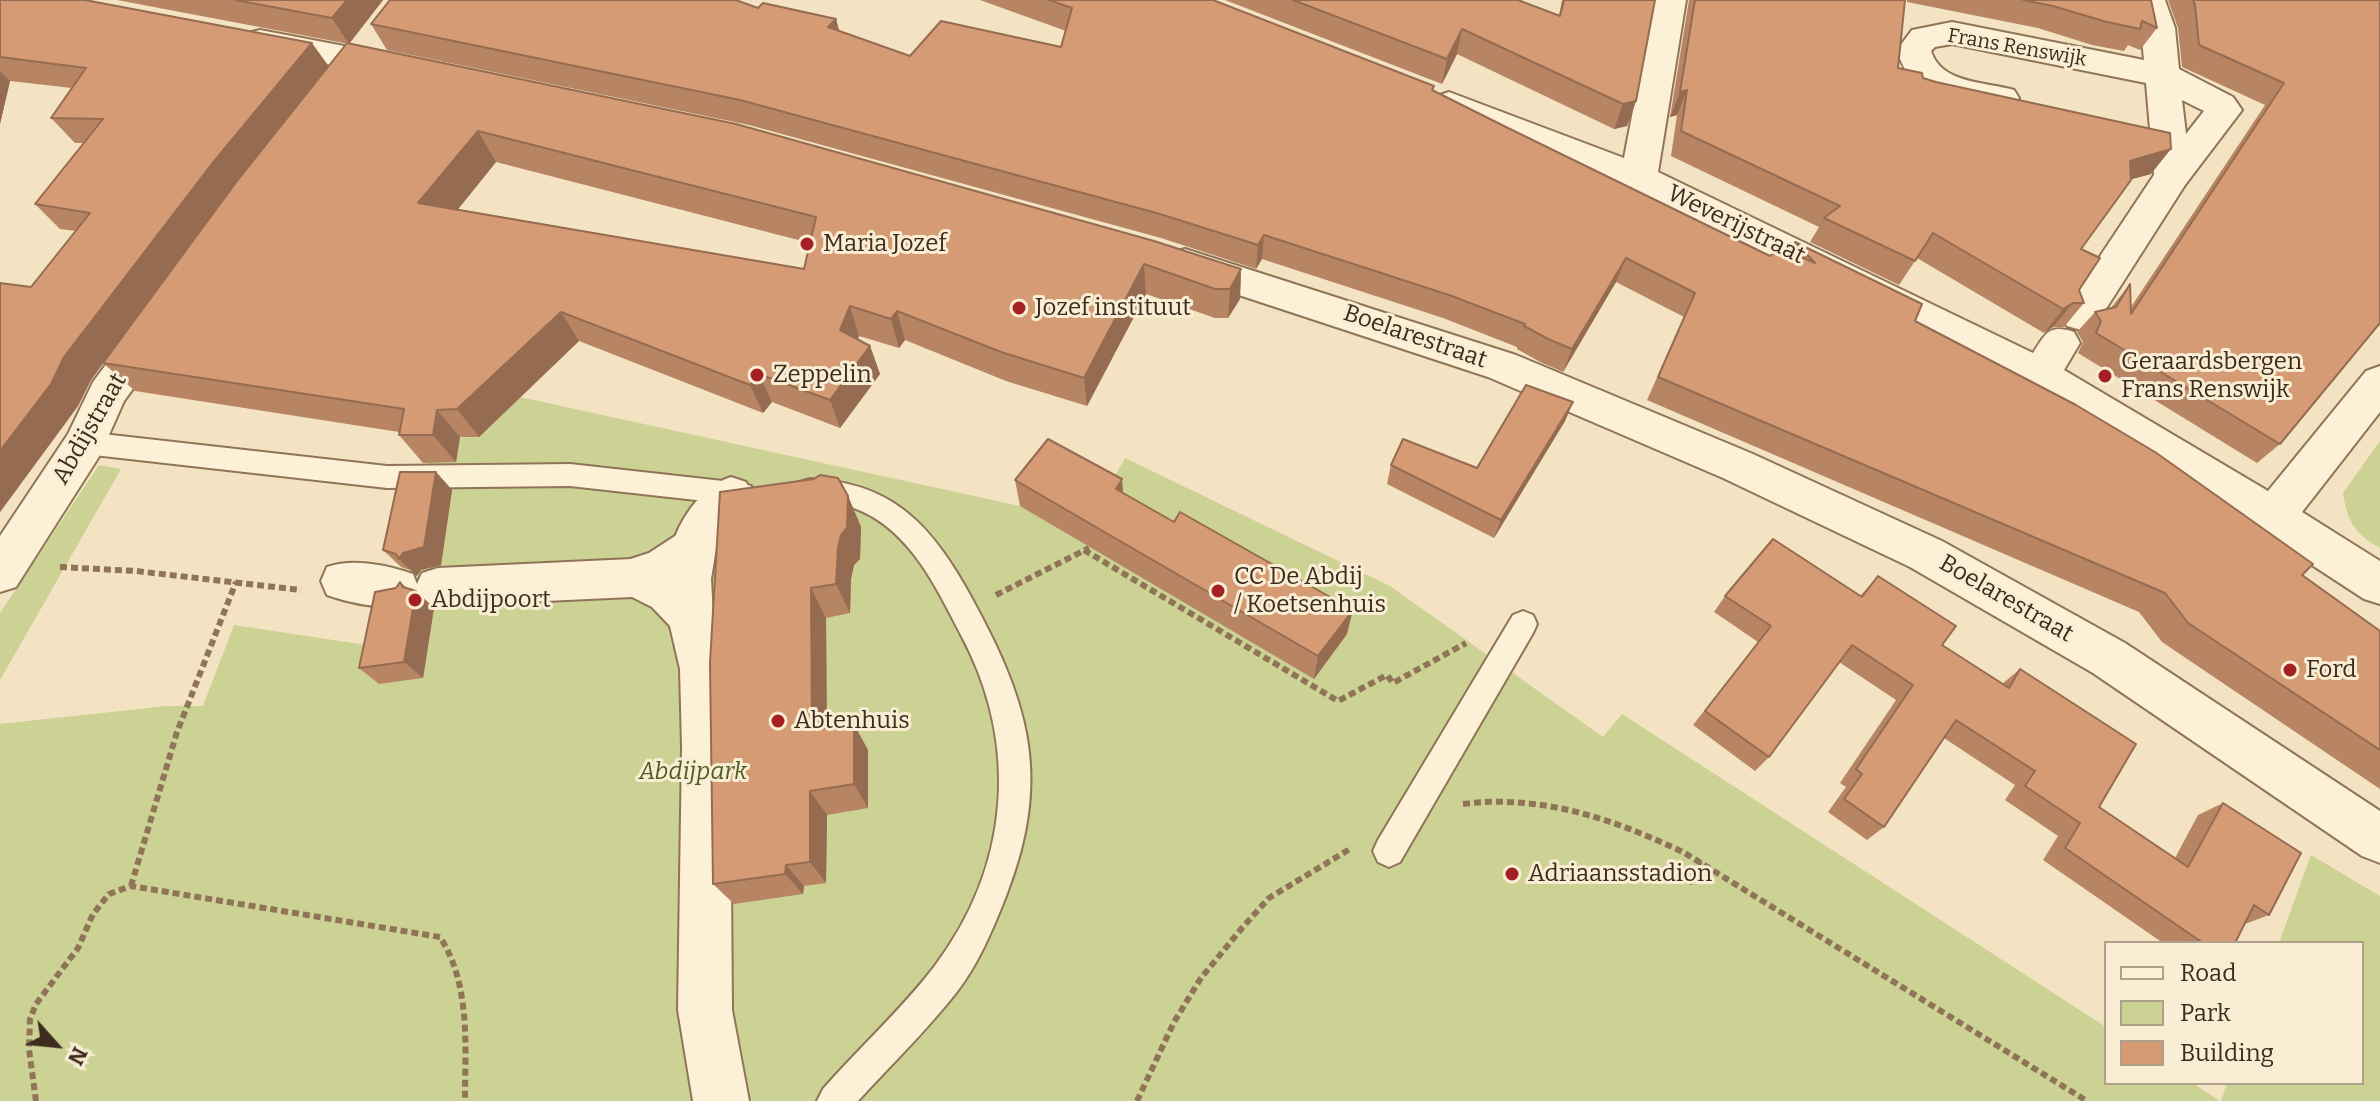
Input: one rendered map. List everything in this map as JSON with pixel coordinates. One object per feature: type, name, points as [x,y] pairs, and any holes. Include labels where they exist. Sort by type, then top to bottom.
[{"type":"street","points":[[1639,178],[1670,0]]},
{"type":"street","points":[[2149,0],[2158,28],[2162,75],[2151,129],[2172,176]]},
{"type":"street","name":"Frans Renswijk","points":[[2027,103],[1949,86],[1935,80],[1918,66],[1914,50],[1924,38],[1952,33],[2162,75],[2221,105],[2224,110],[2172,176],[2060,344]]},
{"type":"street","points":[[226,34],[369,45],[423,72]]},
{"type":"street","points":[[334,91],[369,45]]},
{"type":"street","name":"Weverijstraat","points":[[1414,91],[1639,178],[1954,330],[2060,344],[2274,516],[2380,585]]},
{"type":"street","name":"Boelarestraat","points":[[1145,251],[1333,309],[1502,366],[1738,466],[1926,554],[2109,658],[2380,839]]},
{"type":"street","name":"Abdijstraat","points":[[2,568],[85,443],[107,393],[173,304]]},
{"type":"street","points":[[2274,516],[2380,382]]},
{"type":"street","points":[[721,1101],[705,1010],[705,716],[703,669],[690,617],[688,578],[695,535],[731,495]]},
{"type":"street","points":[[326,586],[418,587],[611,577],[651,582],[668,593],[690,617]]},
{"type":"lane","points":[[85,443],[387,477],[570,475],[731,495],[816,490],[858,497],[895,514],[934,556],[1003,692],[1016,758],[1014,824],[992,894],[948,976],[835,1101]]},
{"type":"lane","points":[[611,577],[677,553],[695,535]]},
{"type":"lane","points":[[1389,851],[1523,624]]},
{"type":"path","points":[[963,611],[1087,549],[1338,701],[1387,675],[1393,683],[1455,648]]},
{"type":"path","points":[[2,568],[136,571],[236,582],[326,586]]},
{"type":"path","points":[[131,886],[153,798],[199,665],[236,582]]},
{"type":"path","points":[[1137,1101],[1174,1022],[1201,978],[1269,898],[1327,861],[1409,817],[1479,800],[1553,805],[1591,814],[1663,841],[2087,1101]]},
{"type":"path","points":[[1689,884],[1700,861]]},
{"type":"path","points":[[36,1101],[29,1049],[30,1019],[36,1004],[78,948],[93,914],[109,894],[131,886],[440,937],[449,947],[463,1005],[465,1101]]},
{"type":"green space","name":"Abdijpark","points":[[520,397],[1020,506],[1052,466],[1105,494],[1125,458],[1390,586],[1603,737],[1622,714],[2104,1026],[2104,1085],[2195,1085],[2220,1101],[0,1101],[0,724],[166,706],[203,706],[234,625],[386,648],[413,508],[436,438],[479,437]]},
{"type":"green space","points":[[2380,441],[2380,548],[2353,525],[2343,493]]},
{"type":"green space","points":[[99,465],[121,469],[0,680],[0,613]]},
{"type":"green space","points":[[2311,855],[2380,896],[2380,1101],[2221,1101],[2226,1085],[2364,1085],[2364,941],[2280,941]]},
{"type":"building","points":[[0,0],[85,0],[312,43],[211,165],[64,357],[51,384],[0,451],[0,283],[31,287],[90,213],[35,204],[103,119],[51,118],[86,68],[0,57]]},
{"type":"building","points":[[235,0],[347,0],[332,18]]},
{"type":"building","points":[[390,0],[736,0],[758,8],[763,3],[836,19],[828,27],[910,56],[941,21],[1061,47],[1072,8],[1049,0],[1213,0],[1434,86],[1432,90],[1770,256],[1781,248],[1815,263],[1795,242],[1922,304],[1915,321],[2076,405],[2155,452],[2313,564],[2302,575],[2380,631],[2380,750],[2188,623],[2165,593],[1658,377],[1695,293],[1626,258],[1572,349],[1548,339],[1525,324],[1449,295],[1264,235],[1258,245],[1160,214],[740,100],[371,24]]},
{"type":"building","points":[[1293,0],[1518,0],[1560,16],[1564,0],[1655,0],[1636,101],[1623,104],[1462,29],[1447,59]]},
{"type":"building","points":[[1695,0],[1905,0],[1898,68],[1922,73],[1923,78],[1936,82],[2170,133],[2171,149],[2130,161],[2131,180],[2081,249],[2100,258],[2079,290],[2084,303],[2073,303],[2063,309],[1933,233],[1915,261],[1824,218],[1840,206],[1681,131],[1687,90],[1680,92]]},
{"type":"building","points":[[2023,0],[2151,0],[2157,28],[2142,21],[2140,29]]},
{"type":"building","points":[[2193,0],[2380,0],[2380,323],[2280,444],[2096,333],[2101,321],[2095,312],[2116,307],[2130,284],[2131,314],[2284,83],[2199,45]]},
{"type":"building","points":[[347,43],[736,124],[1154,241],[1241,269],[1230,289],[1215,289],[1144,264],[1084,378],[1001,352],[897,311],[891,319],[850,306],[840,330],[870,346],[830,400],[759,374],[750,385],[561,312],[457,409],[437,410],[433,435],[399,435],[404,409],[103,363],[237,181]],"holes":[[[478,131],[816,217],[804,269],[418,203]]]},
{"type":"building","points":[[1526,385],[1573,402],[1501,520],[1391,465],[1403,439],[1477,468]]},
{"type":"building","points":[[1048,439],[1122,479],[1116,489],[1174,522],[1180,512],[1353,610],[1318,656],[1015,480]]},
{"type":"building","points":[[400,472],[436,472],[424,547],[403,553],[399,559],[396,554],[383,550]]},
{"type":"building","name":"Abtenhuis","points":[[820,475],[838,478],[848,496],[847,528],[841,535],[838,548],[836,584],[811,588],[812,730],[854,724],[854,784],[810,791],[810,862],[786,865],[785,874],[713,884],[710,663],[720,492],[814,479]]},
{"type":"building","points":[[1773,539],[1862,597],[1878,576],[1956,626],[1942,645],[2009,688],[2020,669],[2136,744],[2099,807],[2188,867],[2223,803],[2301,853],[2269,915],[2254,905],[2236,941],[2200,941],[2065,848],[2080,823],[2025,786],[2035,771],[1956,720],[1884,827],[1844,799],[1862,774],[1856,769],[1913,685],[1852,645],[1769,757],[1705,711],[1771,626],[1725,596]]},
{"type":"building","points":[[400,582],[403,587],[416,591],[404,662],[359,668],[375,592],[396,588]]},
{"type":"place","name":"Maria Jozef","points":[[807,244]]},
{"type":"place","name":"Jozef instituut","points":[[1019,308]]},
{"type":"place","name":"Zeppelin","points":[[757,375]]},
{"type":"place","name":"Geraardsbergen Frans Renswijk","points":[[2105,376]]},
{"type":"place","name":"CC De Abdij / Koetsenhuis","points":[[1218,591]]},
{"type":"place","name":"Abdijpoort","points":[[415,600]]},
{"type":"place","name":"Ford","points":[[2290,670]]},
{"type":"place","name":"Abtenhuis","points":[[778,721]]},
{"type":"place","name":"Adriaansstadion","points":[[1512,874]]}]
